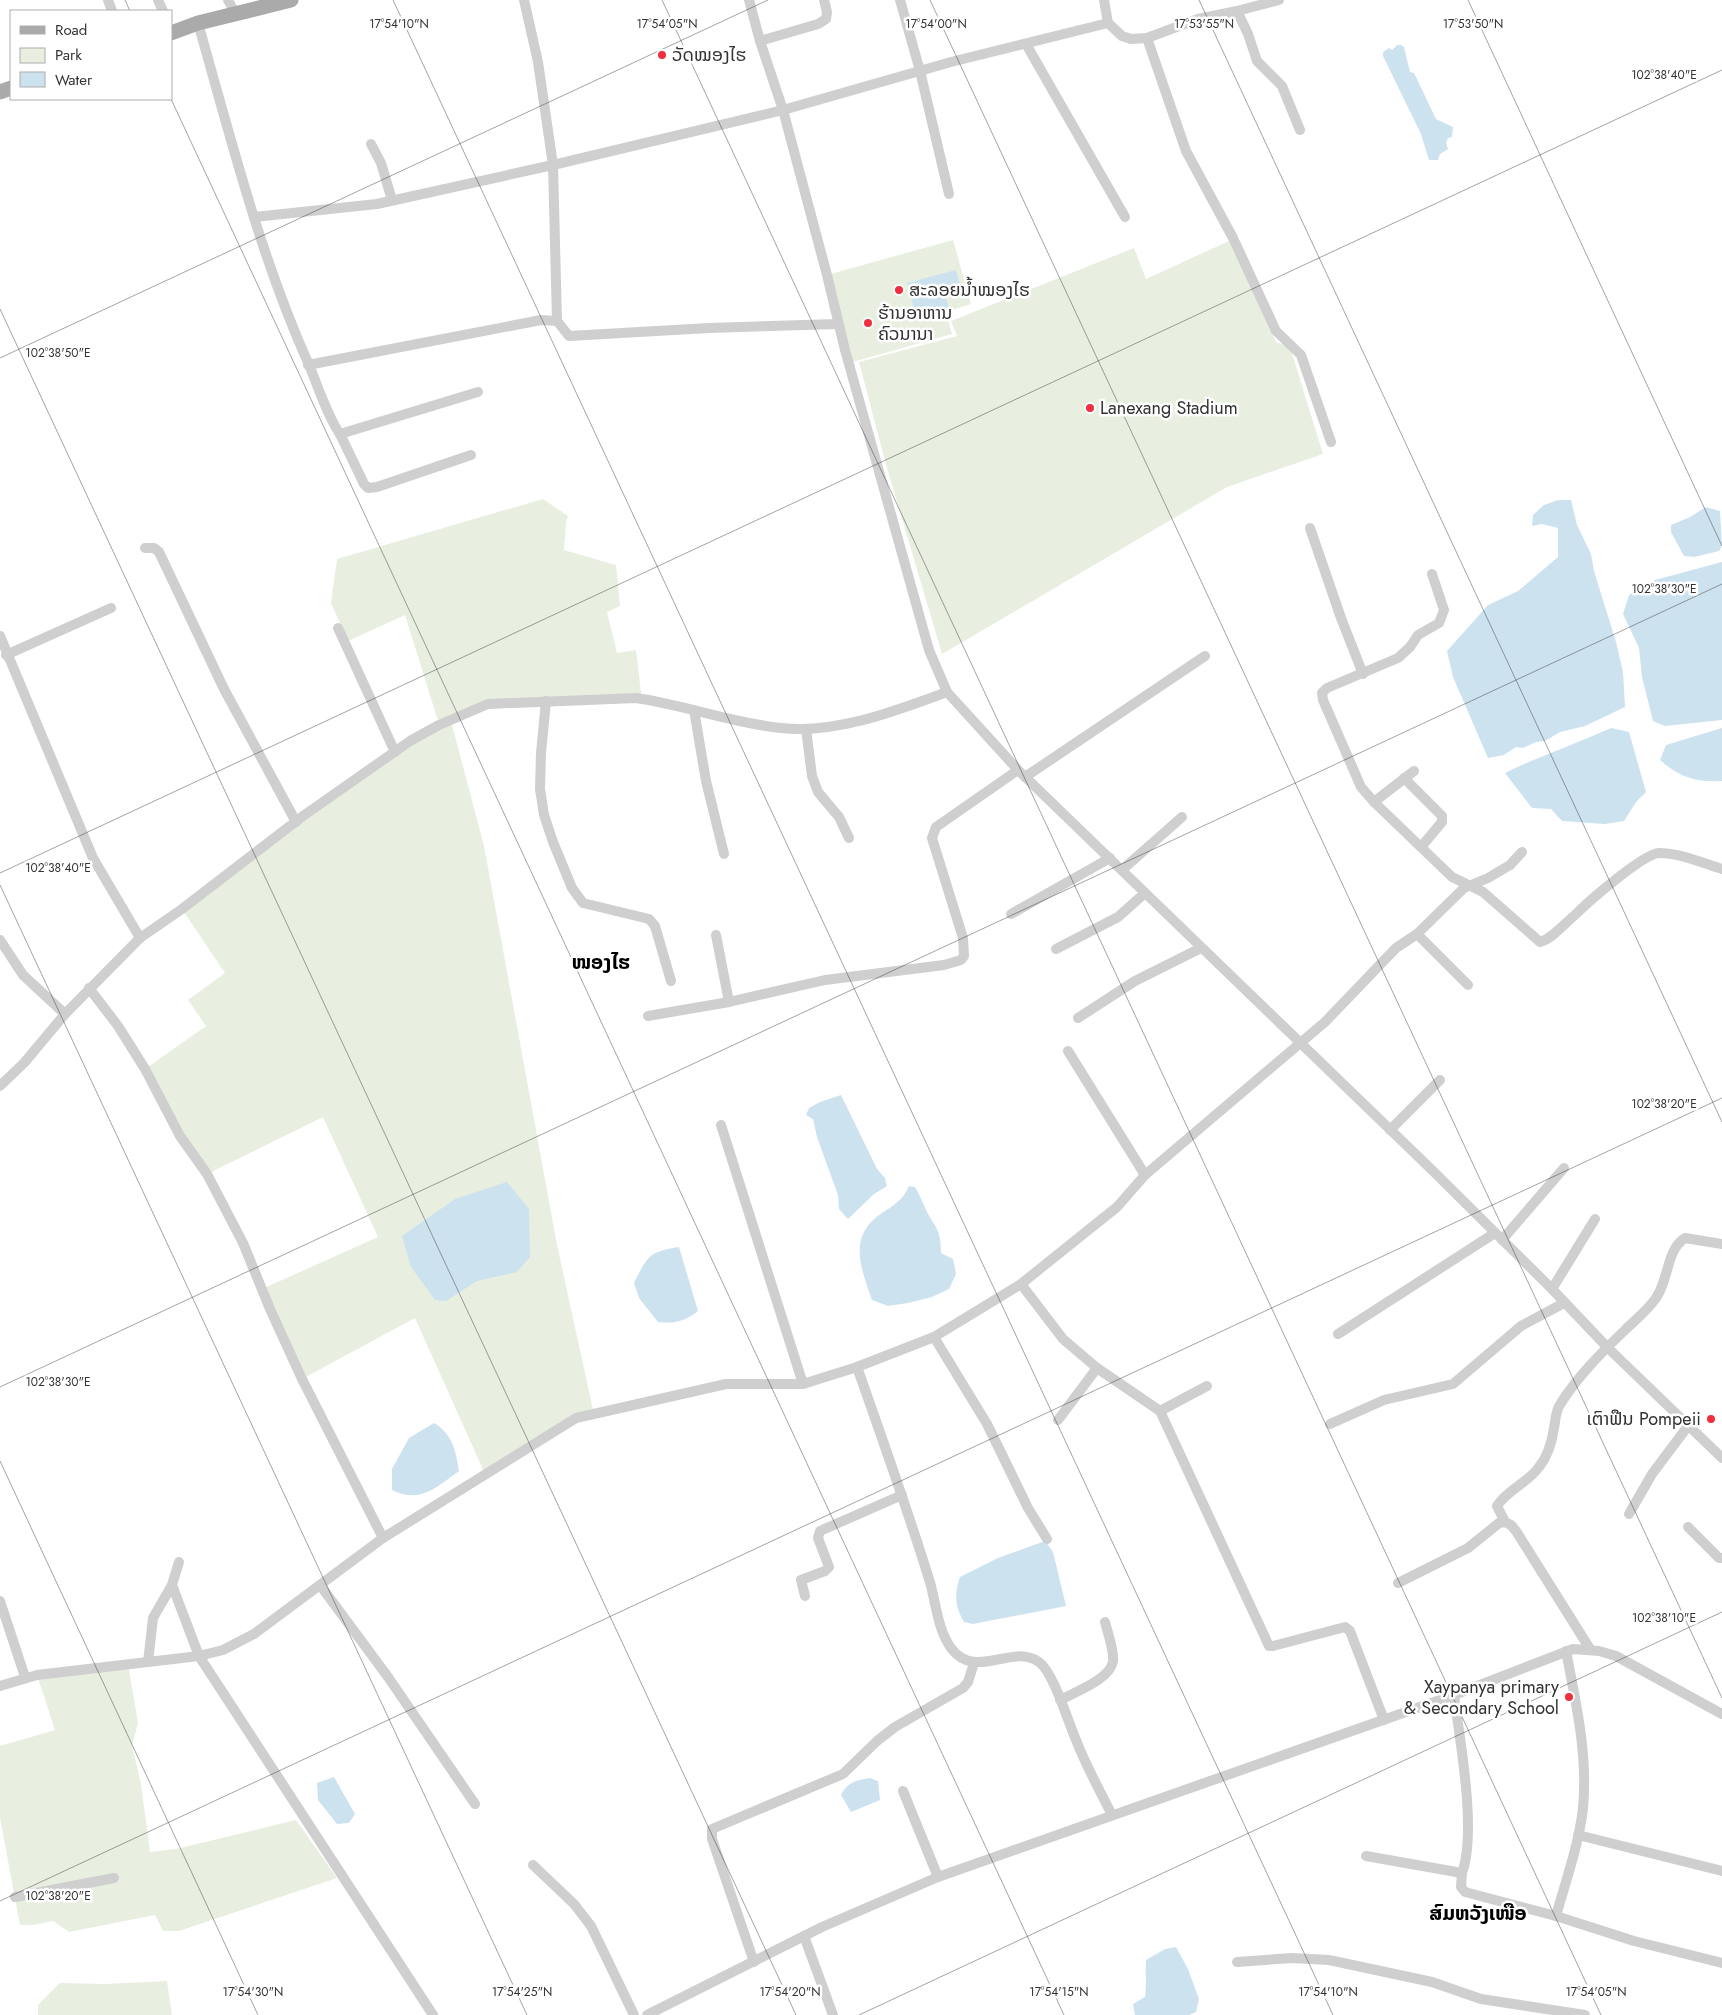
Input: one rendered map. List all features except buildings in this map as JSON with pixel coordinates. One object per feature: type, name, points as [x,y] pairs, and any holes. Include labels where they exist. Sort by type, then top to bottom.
[{"type":"main road","points":[[172,32],[198,24],[232,7],[291,0]]},
{"type":"street","points":[[524,0],[538,62],[553,165],[557,321],[569,336],[709,328],[838,324]]},
{"type":"street","points":[[749,0],[760,41],[783,110],[827,275],[838,324],[929,650],[947,692],[1022,774],[1432,1170],[1552,1288],[1607,1348],[1722,1458]]},
{"type":"street","points":[[760,41],[818,24],[826,18],[827,12],[824,0]]},
{"type":"street","points":[[900,0],[920,71],[949,194]]},
{"type":"street","points":[[1104,0],[1108,23],[1122,36],[1131,39],[1147,38],[1198,19],[1279,0]]},
{"type":"street","points":[[1237,11],[1248,34],[1257,61],[1282,86],[1300,130]]},
{"type":"street","points":[[254,217],[377,204],[553,165],[783,110],[920,71],[1108,23]]},
{"type":"street","points":[[198,24],[273,279],[308,365],[364,484],[368,488],[378,487],[471,455]]},
{"type":"street","points":[[1147,38],[1186,151],[1233,238],[1276,331],[1301,355],[1331,442]]},
{"type":"street","points":[[1026,44],[1125,217]]},
{"type":"street","points":[[371,144],[380,163],[392,200]]},
{"type":"street","points":[[308,365],[541,320],[557,321]]},
{"type":"street","points":[[340,434],[478,392]]},
{"type":"street","points":[[1310,528],[1341,618],[1363,674]]},
{"type":"street","points":[[145,548],[154,548],[159,552],[224,689],[296,822]]},
{"type":"street","points":[[1432,574],[1444,610],[1439,623],[1418,635],[1410,647],[1398,658],[1327,688],[1322,693],[1323,700],[1358,780],[1374,802],[1452,877],[1483,892],[1540,942],[1550,936],[1597,894],[1656,853],[1670,854],[1722,869]]},
{"type":"street","points":[[6,655],[111,608]]},
{"type":"street","points":[[338,628],[395,752]]},
{"type":"street","points":[[0,636],[6,655],[93,858],[140,938]]},
{"type":"street","points":[[648,1016],[729,1002],[825,980],[944,965],[961,960],[964,956],[963,938],[932,838],[936,827],[1205,656]]},
{"type":"street","points":[[0,1086],[24,1063],[65,1014],[140,938],[182,909],[296,822],[395,752],[439,724],[488,704],[636,698],[752,723],[782,728],[806,729],[833,726],[858,720],[902,708],[947,692]]},
{"type":"street","points":[[546,701],[540,754],[540,788],[544,815],[572,888],[584,903],[649,919],[655,926],[671,981]]},
{"type":"street","points":[[694,710],[706,781],[724,854]]},
{"type":"street","points":[[806,729],[812,776],[818,792],[839,817],[849,838]]},
{"type":"street","points":[[1374,802],[1414,771]]},
{"type":"street","points":[[1404,778],[1442,816],[1442,822],[1421,847]]},
{"type":"street","points":[[1122,870],[1182,817]]},
{"type":"street","points":[[0,1686],[25,1677],[199,1656],[223,1650],[254,1634],[383,1538],[576,1418],[726,1384],[803,1384],[857,1368],[934,1337],[1021,1284],[1117,1207],[1145,1175],[1301,1044],[1325,1022],[1396,948],[1418,934],[1464,888],[1488,878],[1510,865],[1522,852]]},
{"type":"street","points":[[1012,914],[1110,858]]},
{"type":"street","points":[[1056,949],[1118,917],[1146,893]]},
{"type":"street","points":[[1418,934],[1468,985]]},
{"type":"street","points":[[716,935],[729,1002]]},
{"type":"street","points":[[0,940],[23,975],[65,1014]]},
{"type":"street","points":[[1078,1018],[1135,981],[1201,948]]},
{"type":"street","points":[[90,988],[118,1026],[145,1069],[180,1136],[208,1174],[243,1243],[302,1379],[383,1538]]},
{"type":"street","points":[[1068,1051],[1145,1175]]},
{"type":"street","points":[[1390,1130],[1440,1080]]},
{"type":"street","points":[[721,1125],[803,1384]]},
{"type":"street","points":[[1338,1334],[1498,1237],[1564,1168]]},
{"type":"street","points":[[1552,1288],[1595,1219]]},
{"type":"street","points":[[1505,1522],[1497,1506],[1502,1499],[1539,1467],[1550,1448],[1559,1405],[1581,1376],[1654,1301],[1662,1289],[1674,1248],[1685,1238],[1722,1244]]},
{"type":"street","points":[[1021,1284],[1063,1339],[1097,1368],[1160,1411],[1268,1646],[1345,1627],[1350,1631],[1384,1720]]},
{"type":"street","points":[[1330,1424],[1384,1400],[1453,1384],[1522,1326],[1564,1303]]},
{"type":"street","points":[[934,1337],[987,1424],[1028,1508],[1046,1539]]},
{"type":"street","points":[[857,1368],[902,1495],[930,1582],[945,1638],[955,1652],[974,1663],[1023,1657],[1031,1658],[1045,1668],[1076,1741],[1112,1816]]},
{"type":"street","points":[[1058,1420],[1097,1368]]},
{"type":"street","points":[[1160,1411],[1207,1386]]},
{"type":"street","points":[[1629,1514],[1652,1474],[1688,1426]]},
{"type":"street","points":[[805,1596],[801,1580],[825,1571],[829,1567],[818,1538],[820,1531],[902,1495]]},
{"type":"street","points":[[1398,1583],[1468,1548],[1500,1523],[1511,1524],[1590,1649]]},
{"type":"street","points":[[1688,1527],[1719,1558],[1722,1558]]},
{"type":"street","points":[[148,1662],[153,1618],[172,1585],[179,1562]]},
{"type":"street","points":[[172,1585],[199,1656],[434,2015]]},
{"type":"street","points":[[320,1585],[388,1677],[475,1804]]},
{"type":"street","points":[[0,1601],[25,1677]]},
{"type":"street","points":[[1060,1700],[1102,1678],[1112,1667],[1112,1650],[1106,1622]]},
{"type":"street","points":[[647,2015],[804,1936],[938,1877],[1454,1696],[1573,1649],[1590,1649],[1616,1656],[1722,1714]]},
{"type":"street","points":[[1556,1916],[1578,1835],[1583,1808],[1584,1755],[1566,1651]]},
{"type":"street","points":[[754,1962],[712,1839],[712,1829],[843,1774],[877,1741],[895,1727],[963,1688],[968,1682],[974,1663]]},
{"type":"street","points":[[1454,1696],[1468,1831],[1461,1887],[1465,1892],[1556,1916],[1634,1941],[1722,1963]]},
{"type":"street","points":[[903,1791],[938,1877]]},
{"type":"street","points":[[1578,1835],[1722,1871]]},
{"type":"street","points":[[1366,1856],[1462,1873]]},
{"type":"street","points":[[533,1865],[574,1904],[591,1926],[634,2015]]},
{"type":"street","points":[[15,1897],[114,1878]]},
{"type":"street","points":[[804,1936],[833,2015]]},
{"type":"street","points":[[1237,1962],[1292,1958],[1329,1960],[1432,1982],[1482,1999],[1585,2015]]},
{"type":"green space","name":"ສະລອຍນ້ຳໝອງໄຮ","points":[[953,240],[971,304],[946,312],[952,334],[849,363],[827,275]]},
{"type":"green space","name":"Lanexang Stadium","points":[[1229,241],[1276,342],[1290,347],[1323,454],[1227,487],[942,654],[885,461],[859,362],[957,336],[951,321],[1134,248],[1146,279]]},
{"type":"green space","points":[[543,499],[568,516],[564,550],[616,565],[620,606],[607,612],[617,653],[636,650],[642,701],[534,703],[484,710],[451,721],[484,846],[557,1245],[594,1414],[485,1474],[415,1318],[302,1379],[262,1289],[378,1237],[323,1117],[207,1174],[145,1069],[206,1026],[188,1000],[225,973],[182,909],[439,724],[405,615],[348,641],[331,603],[337,559]]},
{"type":"green space","points":[[128,1664],[138,1723],[132,1746],[141,1784],[150,1852],[176,1849],[296,1820],[337,1878],[179,1931],[163,1931],[155,1915],[69,1932],[53,1921],[33,1925],[20,1925],[0,1818],[0,1746],[55,1730],[37,1675]]},
{"type":"green space","points":[[167,1981],[172,2015],[38,2015],[38,2005],[60,1983],[105,1984]]},
{"type":"water","points":[[1397,45],[1404,47],[1410,72],[1414,73],[1436,119],[1453,127],[1452,137],[1448,138],[1446,143],[1448,149],[1440,154],[1438,160],[1429,160],[1421,134],[1383,56],[1383,52],[1389,48],[1392,50]]},
{"type":"water","points":[[956,270],[960,285],[944,290],[949,308],[916,316],[907,283]]},
{"type":"water","points":[[1558,500],[1571,500],[1577,525],[1591,554],[1594,571],[1616,642],[1623,672],[1625,707],[1585,726],[1560,732],[1545,741],[1536,742],[1523,748],[1516,747],[1504,755],[1488,758],[1453,677],[1447,651],[1488,605],[1518,591],[1558,557],[1558,528],[1542,524],[1532,526],[1533,515],[1544,505]]},
{"type":"water","points":[[1706,507],[1720,511],[1722,545],[1719,551],[1694,557],[1684,556],[1671,532],[1671,525],[1690,517]]},
{"type":"water","points":[[1722,562],[1722,720],[1665,726],[1653,721],[1642,677],[1639,648],[1623,614],[1629,595],[1655,580]]},
{"type":"water","points":[[1611,728],[1629,732],[1646,792],[1636,802],[1624,821],[1605,824],[1562,821],[1551,809],[1532,808],[1505,773],[1531,761]]},
{"type":"water","points":[[1722,728],[1722,781],[1704,781],[1689,778],[1660,760],[1666,745]]},
{"type":"water","points":[[841,1095],[877,1169],[885,1178],[887,1186],[874,1194],[848,1219],[839,1209],[838,1195],[817,1137],[813,1119],[806,1115],[809,1108]]},
{"type":"water","points":[[507,1182],[529,1209],[530,1257],[517,1272],[477,1281],[446,1301],[435,1300],[411,1267],[402,1236],[455,1199]]},
{"type":"water","points":[[909,1186],[915,1187],[917,1190],[938,1231],[941,1253],[953,1259],[956,1274],[949,1289],[932,1297],[888,1306],[872,1300],[861,1264],[861,1242],[864,1232],[871,1222],[898,1202]]},
{"type":"water","points":[[679,1247],[698,1311],[679,1321],[669,1323],[658,1322],[639,1298],[634,1283],[646,1261],[655,1253]]},
{"type":"water","points":[[434,1423],[449,1437],[459,1471],[428,1492],[411,1495],[392,1490],[392,1469],[409,1438]]},
{"type":"water","points":[[1045,1541],[1053,1552],[1066,1606],[973,1624],[964,1622],[956,1600],[960,1577],[998,1558]]},
{"type":"water","points":[[334,1777],[355,1814],[349,1823],[337,1824],[318,1800],[317,1783]]},
{"type":"water","points":[[870,1778],[878,1781],[880,1800],[851,1812],[841,1795],[843,1791],[853,1782]]},
{"type":"water","points":[[1176,1947],[1188,1969],[1199,1999],[1196,2012],[1189,2015],[1135,2015],[1133,2004],[1145,1997],[1146,1960],[1165,1949]]},
{"type":"place","name":"ວັດໝອງໄຮ","points":[[662,55]]},
{"type":"place","name":"ສະລອຍນ້ຳໝອງໄຮ","points":[[899,290]]},
{"type":"place","name":"ຮ້ານອາຫານ ຄົວນານາ","points":[[868,323]]},
{"type":"place","name":"Lanexang Stadium","points":[[1090,408]]},
{"type":"place","name":"ເຕົາຟືນ Pompeii","points":[[1711,1419]]},
{"type":"place","name":"Xaypanya primary & Secondary School","points":[[1569,1697]]},
{"type":"district","name":"ໜອງໄຮ","points":[[601,962]]},
{"type":"district","name":"ສົມຫວັງເໜືອ","points":[[1478,1913]]}]
